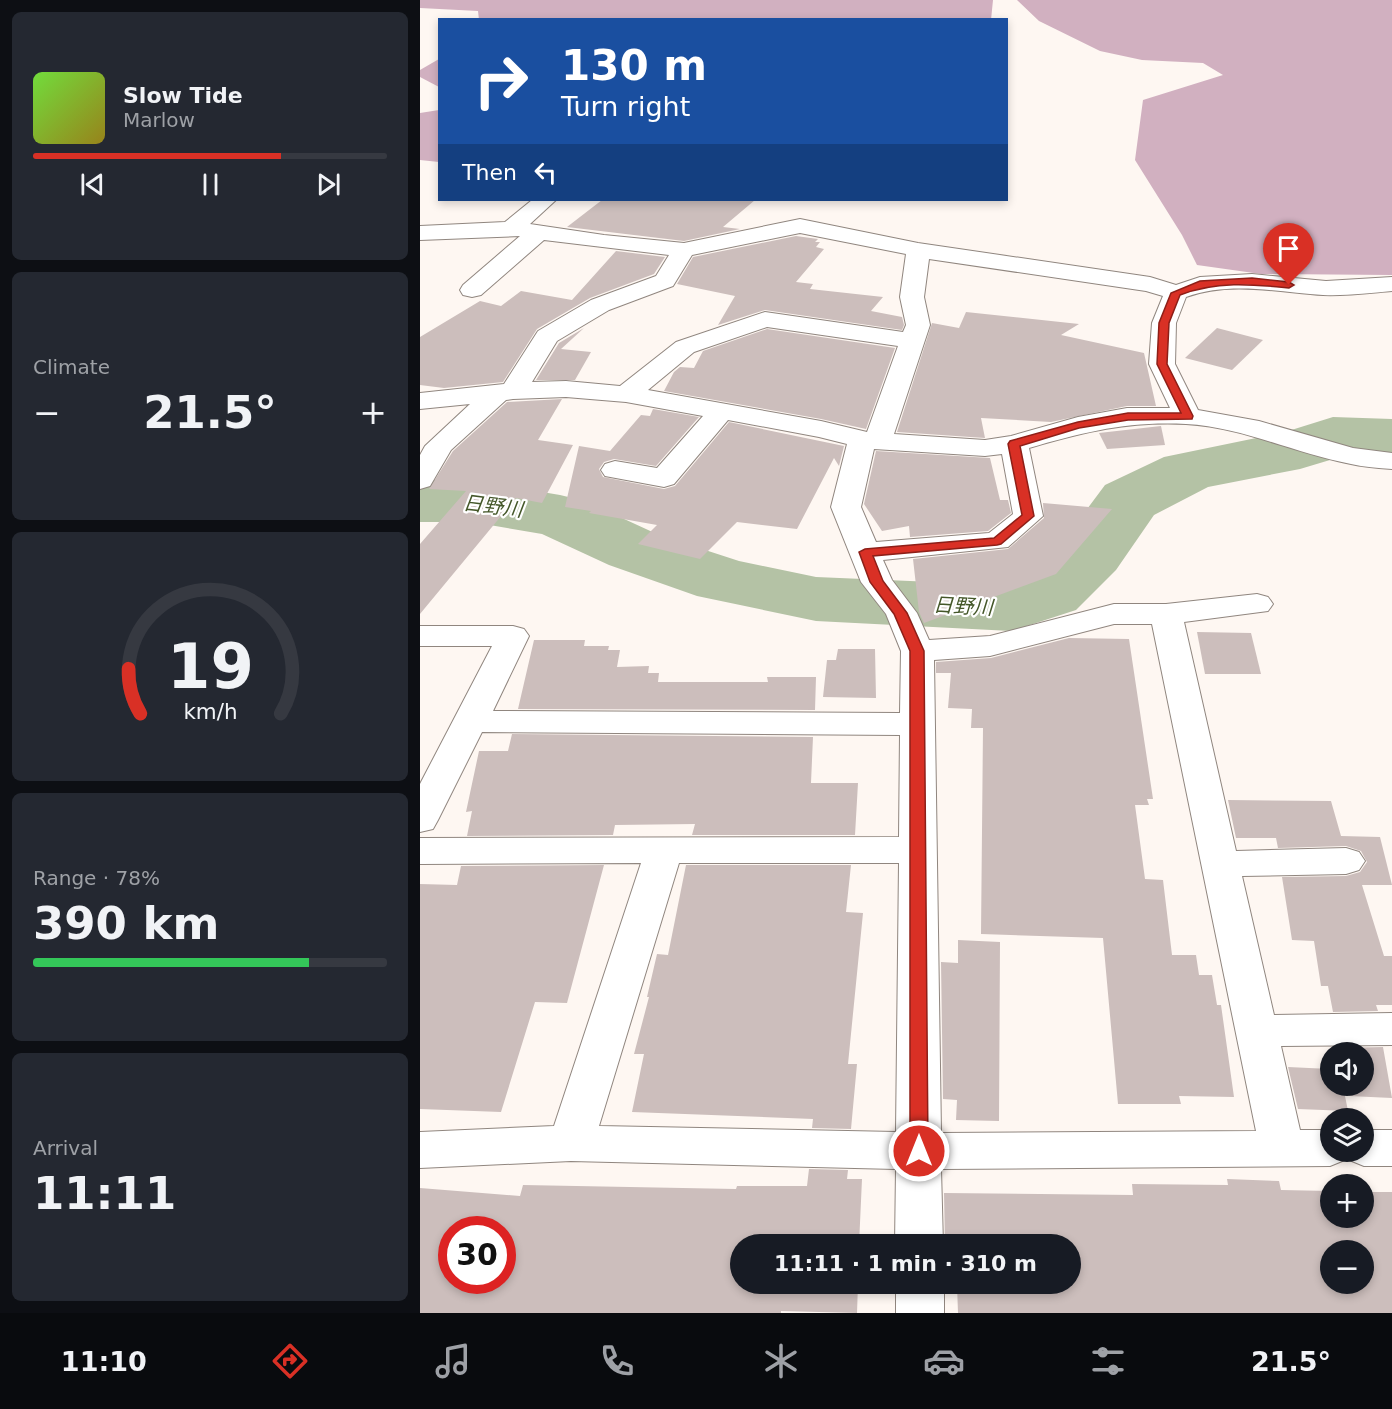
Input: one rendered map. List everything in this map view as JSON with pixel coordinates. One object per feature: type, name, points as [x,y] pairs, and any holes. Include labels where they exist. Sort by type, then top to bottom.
[{"type":"street","points":[[511,228],[544,201]]},
{"type":"street","points":[[420,233],[511,228],[604,242],[684,250],[800,226],[918,250],[1150,284],[1176,293],[1200,284],[1252,281],[1326,288],[1392,284]]},
{"type":"street","points":[[472,290],[539,232]]},
{"type":"street","points":[[420,480],[439,446],[505,392],[547,336],[600,305],[665,281],[684,250]]},
{"type":"street","points":[[918,250],[912,297],[918,325],[914,341],[870,440],[846,507],[877,582],[901,613],[917,651],[919,1234]]},
{"type":"street","points":[[1176,293],[1164,323],[1162,364],[1188,416]]},
{"type":"street","points":[[626,394],[686,347],[765,319],[914,341]]},
{"type":"street","points":[[420,401],[566,388],[626,394],[870,440],[985,448],[1014,444],[1078,425],[1128,416],[1188,416],[1232,423],[1351,456],[1392,460]]},
{"type":"street","points":[[615,470],[664,478],[722,411]]},
{"type":"street","points":[[865,552],[997,541],[1028,516],[1014,444]]},
{"type":"street","points":[[917,651],[990,646],[1114,614],[1166,614],[1257,604]]},
{"type":"street","points":[[1166,614],[1282,1149]]},
{"type":"street","points":[[420,636],[513,636],[420,820]]},
{"type":"street","points":[[471,721],[917,724]]},
{"type":"street","points":[[420,851],[918,850]]},
{"type":"street","points":[[571,1143],[664,851]]},
{"type":"street","points":[[1221,864],[1346,861]]},
{"type":"street","points":[[1257,1031],[1392,1029]]},
{"type":"street","points":[[420,1150],[571,1143],[919,1151],[1320,1148]]},
{"type":"street","points":[[1374,1148],[1392,1148]]},
{"type":"street","points":[[920,1294],[920,1313]]},
{"type":"shaded area","points":[[420,0],[993,0],[991,18],[479,18],[478,11],[420,8]]},
{"type":"shaded area","points":[[1017,0],[1392,0],[1392,275],[1261,274],[1197,265],[1182,235],[1135,160],[1143,100],[1223,75],[1203,63],[1142,60],[1100,51],[1039,21]]},
{"type":"shaded area","points":[[438,60],[438,86],[420,77],[420,70]]},
{"type":"shaded area","points":[[438,110],[438,162],[420,160],[420,113]]},
{"type":"building","points":[[601,201],[754,201],[723,227],[740,229],[684,241],[567,227]]},
{"type":"building","points":[[796,236],[818,239],[815,242],[820,242],[816,247],[824,249],[796,282],[813,284],[810,289],[883,297],[871,311],[902,317],[904,325],[902,330],[765,310],[718,325],[735,296],[677,284],[693,257]]},
{"type":"building","points":[[616,251],[665,257],[654,274],[590,298],[537,329],[503,382],[444,388],[420,385],[420,337],[480,301],[501,306],[521,291],[572,300]]},
{"type":"building","points":[[966,312],[1079,324],[1061,335],[1144,353],[1156,406],[1127,406],[1051,422],[981,418],[985,438],[897,432],[932,323],[959,328]]},
{"type":"building","points":[[584,328],[561,349],[591,352],[575,380],[536,380],[559,343]]},
{"type":"building","points":[[1217,328],[1263,340],[1232,370],[1185,358]]},
{"type":"building","points":[[767,329],[895,348],[866,429],[664,391],[674,372],[680,367],[694,368],[703,351]]},
{"type":"building","points":[[562,399],[538,440],[573,445],[542,503],[516,498],[420,614],[420,544],[466,491],[429,489],[453,451],[507,402]]},
{"type":"building","points":[[653,409],[699,417],[656,466],[614,459],[604,462],[599,469],[603,477],[664,489],[675,486],[729,422],[844,446],[839,466],[834,458],[797,529],[737,522],[700,559],[638,544],[657,525],[565,507],[579,446],[610,451],[641,415],[650,416]]},
{"type":"building","points":[[1161,426],[1165,445],[1107,449],[1099,433]]},
{"type":"building","points":[[876,451],[990,458],[1000,500],[1008,500],[1011,513],[988,531],[910,537],[909,526],[882,531],[864,504]]},
{"type":"building","points":[[1043,503],[1112,509],[1056,574],[924,623],[919,612],[913,559],[1008,549],[1044,518]]},
{"type":"building","points":[[1197,632],[1251,633],[1261,674],[1205,674]]},
{"type":"building","points":[[1069,638],[1129,639],[1153,799],[1147,799],[1149,805],[1135,805],[1145,879],[1163,880],[1172,955],[1196,955],[1199,975],[1212,975],[1217,1005],[1221,1005],[1234,1097],[1179,1096],[1181,1104],[1118,1104],[1103,938],[981,934],[983,728],[971,728],[972,709],[948,708],[951,673],[936,673],[936,662],[991,658]]},
{"type":"building","points":[[534,640],[585,640],[584,646],[609,646],[608,650],[620,650],[617,667],[649,666],[648,673],[659,673],[658,682],[768,682],[767,677],[816,677],[815,710],[518,709]]},
{"type":"building","points":[[838,649],[875,649],[876,698],[823,697],[827,660],[836,660]]},
{"type":"building","points":[[512,734],[813,737],[811,783],[858,783],[855,835],[692,835],[695,824],[615,825],[613,835],[467,836],[472,811],[466,812],[479,751],[508,751]]},
{"type":"building","points":[[1228,800],[1331,801],[1341,836],[1380,837],[1392,885],[1362,885],[1384,956],[1392,956],[1392,1005],[1376,1005],[1378,1011],[1333,1012],[1328,986],[1321,986],[1314,941],[1292,940],[1282,877],[1346,876],[1360,872],[1367,862],[1361,851],[1346,846],[1278,848],[1276,838],[1236,838]]},
{"type":"building","points":[[604,865],[567,1003],[535,1002],[501,1112],[420,1109],[420,884],[457,885],[461,866]]},
{"type":"building","points":[[686,865],[851,865],[846,912],[863,913],[848,1064],[857,1064],[851,1129],[812,1128],[813,1119],[632,1112],[644,1054],[634,1054],[649,997],[647,997],[657,954],[668,955]]},
{"type":"building","points":[[958,940],[1000,942],[999,1121],[956,1120],[957,1100],[943,1099],[941,962],[958,963]]},
{"type":"building","points":[[1374,1047],[1383,1047],[1392,1098],[1349,1096],[1374,1096]]},
{"type":"building","points":[[1288,1067],[1320,1069],[1320,1096],[1345,1096],[1347,1108],[1320,1108],[1320,1110],[1298,1109]]},
{"type":"building","points":[[809,1169],[848,1170],[847,1179],[862,1179],[860,1234],[730,1234],[730,1294],[858,1294],[857,1313],[781,1311],[781,1313],[420,1313],[420,1188],[520,1196],[523,1185],[736,1189],[737,1186],[807,1186]]},
{"type":"building","points":[[1227,1179],[1279,1181],[1281,1190],[1320,1191],[1320,1228],[1374,1228],[1374,1192],[1392,1192],[1392,1313],[958,1313],[957,1294],[1081,1294],[1081,1234],[945,1234],[944,1193],[1133,1195],[1132,1184],[1228,1185]]},
{"type":"waterway","name":"日野川","points":[[420,501],[472,501],[560,516],[634,550],[723,580],[816,599],[1011,608],[1050,594],[1090,555],[1129,500],[1188,471],[1300,449],[1333,437],[1392,439]]},
{"type":"route","points":[[919,1151],[917,651],[901,613],[877,582],[865,552],[997,541],[1028,516],[1014,444],[1078,425],[1128,416],[1188,416],[1162,364],[1164,323],[1176,293],[1200,284],[1252,281],[1289,285]]}]
